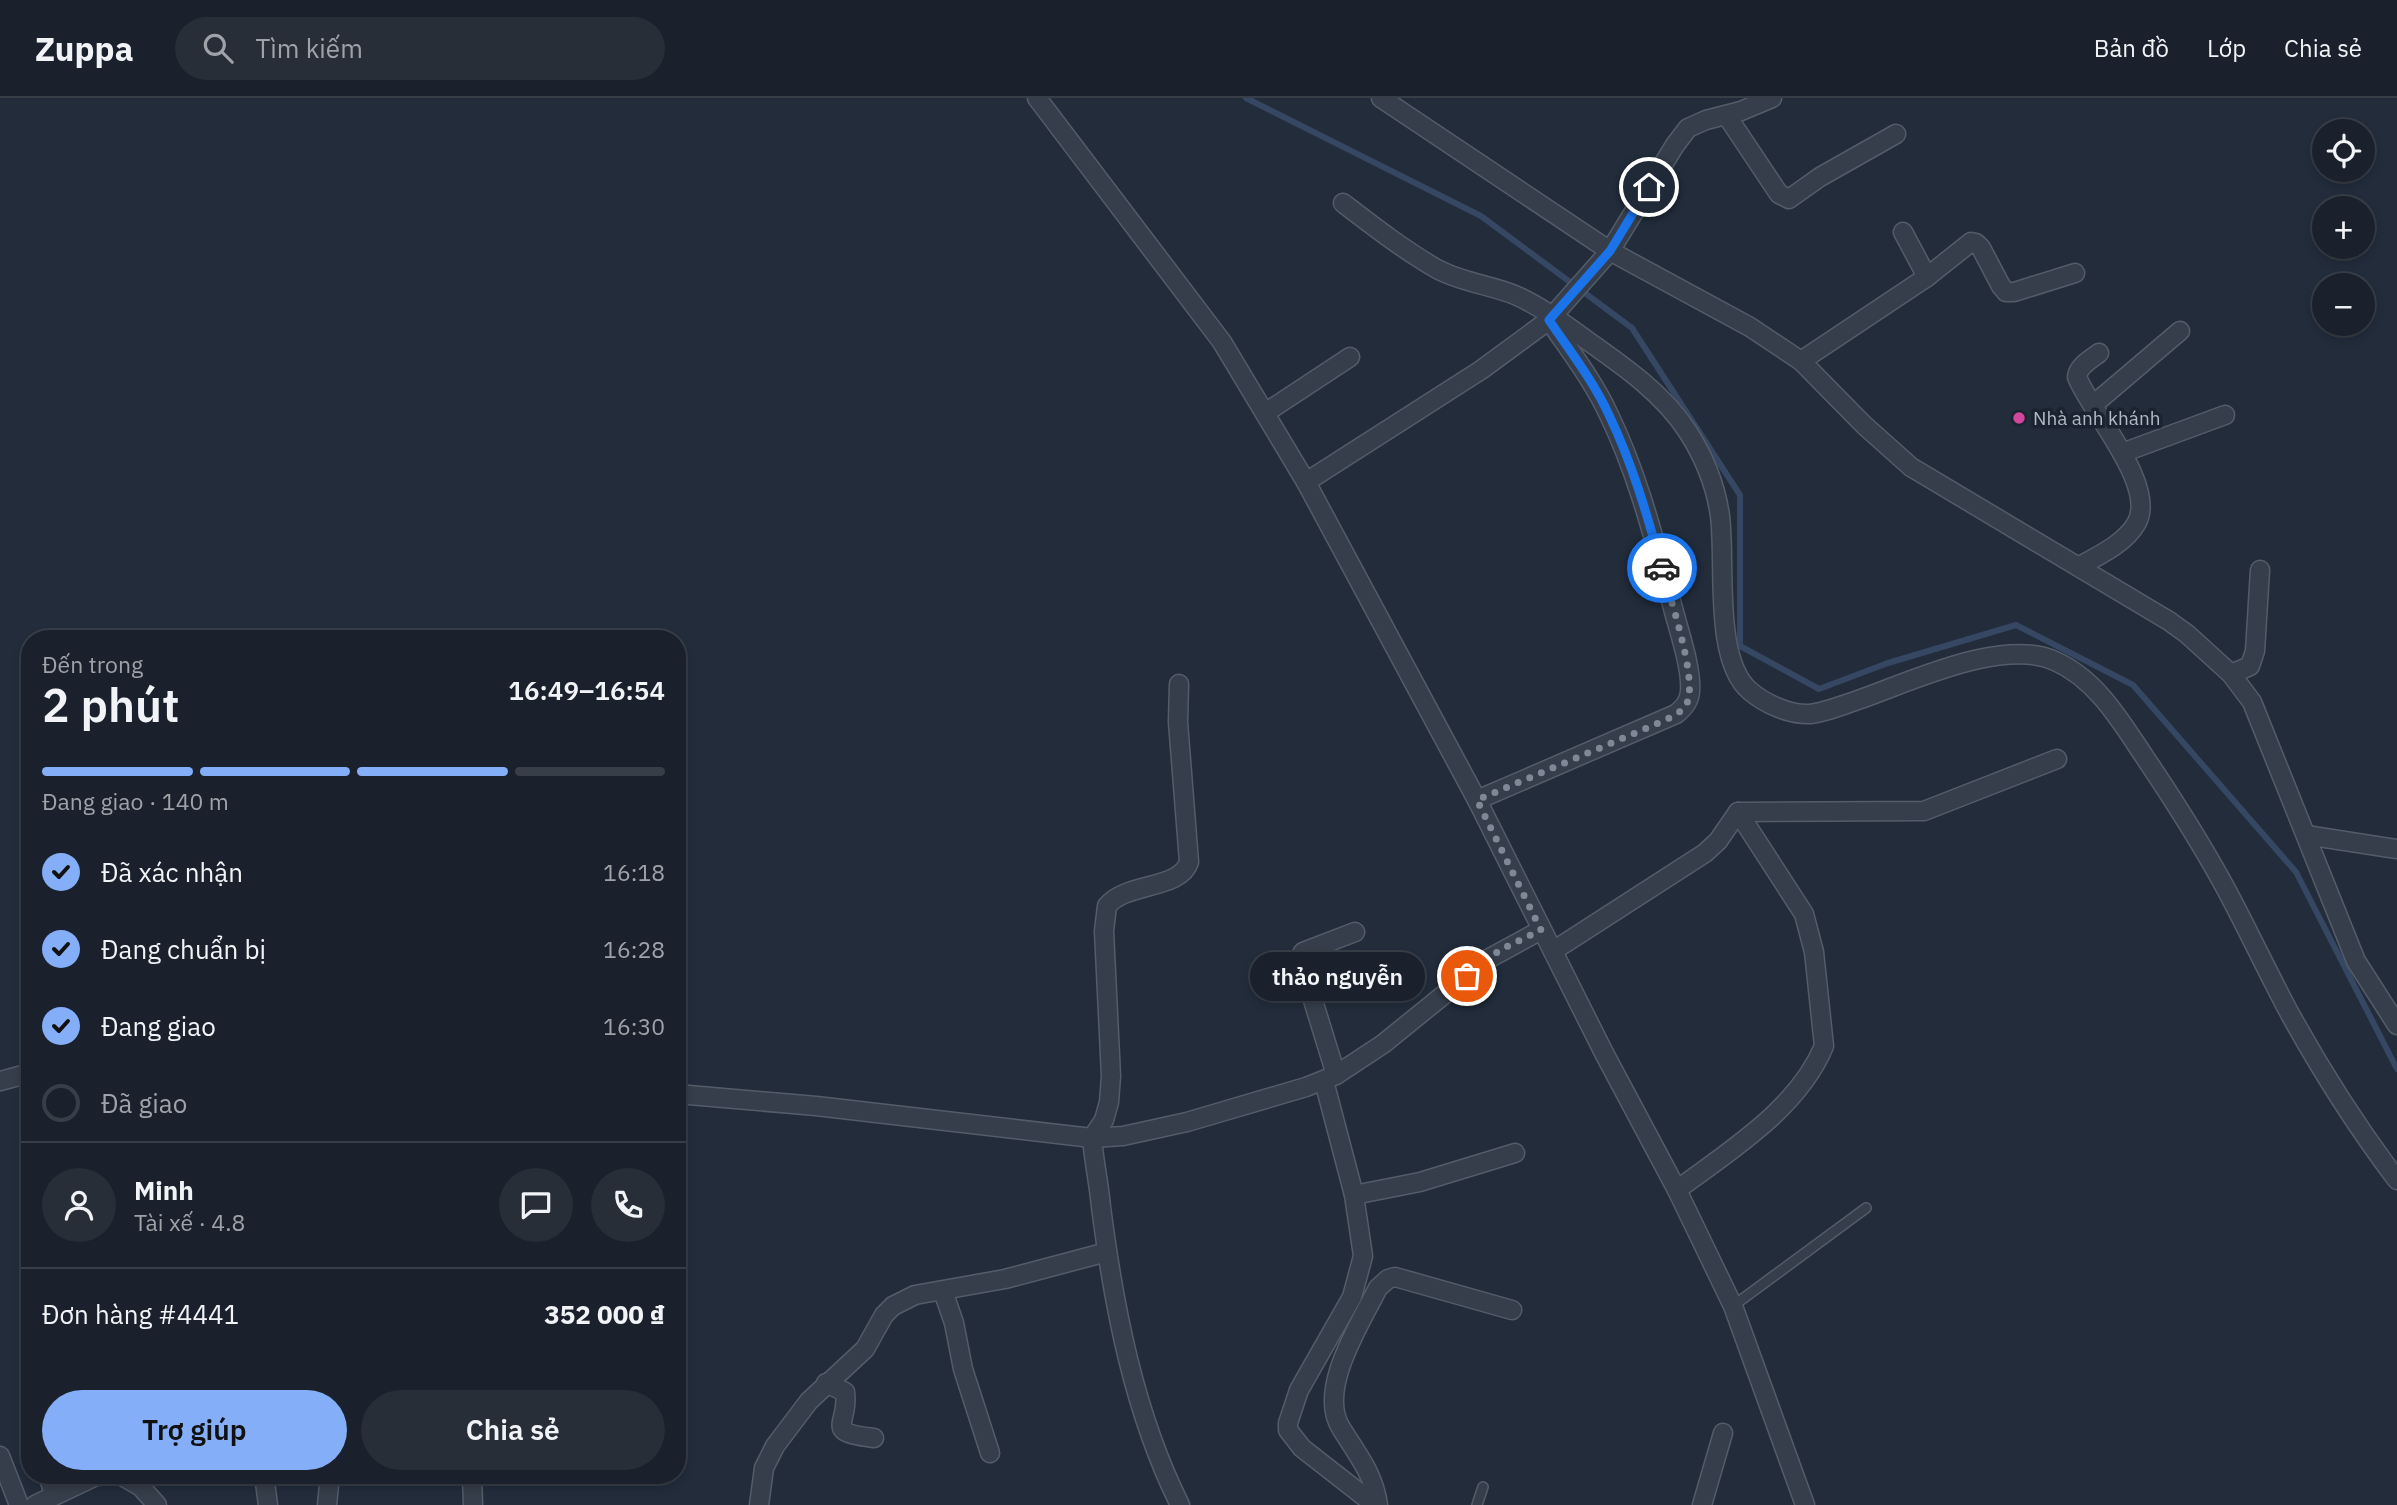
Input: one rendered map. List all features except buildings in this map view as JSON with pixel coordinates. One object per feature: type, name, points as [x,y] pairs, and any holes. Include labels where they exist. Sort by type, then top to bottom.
[{"type":"street","points":[[1037,98],[1222,342],[1306,482],[1477,800],[1733,1306],[1804,1505]]},
{"type":"street","points":[[1381,98],[1604,258],[1750,327],[1801,361],[1864,425],[1911,467],[2169,621],[2231,674],[2252,702],[2356,961],[2397,1025]]},
{"type":"street","points":[[1306,482],[1482,370],[1556,313],[1604,258],[1682,135],[1697,123],[1727,116],[1772,98]]},
{"type":"street","points":[[1727,116],[1779,194],[1789,199],[1820,177],[1896,134]]},
{"type":"street","points":[[1343,203],[1438,270],[1513,294],[1556,313],[1647,386],[1686,429],[1712,482],[1720,512],[1728,650],[1735,673],[1755,696],[1772,705],[1808,714],[1840,706],[1983,657],[2008,653],[2032,653],[2051,659],[2072,670],[2093,687],[2121,722],[2188,824],[2224,885],[2320,1067],[2397,1180]]},
{"type":"street","points":[[1903,232],[1927,277]]},
{"type":"street","points":[[1801,361],[1927,277],[1971,242],[1980,248],[2006,292],[2014,292],[2075,273]]},
{"type":"street","points":[[1477,800],[1676,714],[1683,709],[1690,690],[1677,623],[1642,494],[1608,413],[1556,313]]},
{"type":"street","points":[[2093,405],[2180,331]]},
{"type":"street","points":[[2080,566],[2116,544],[2137,524],[2141,506],[2139,491],[2122,453],[2079,382],[2077,372],[2099,353]]},
{"type":"street","points":[[1265,414],[1350,357]]},
{"type":"street","points":[[2122,453],[2225,415]]},
{"type":"street","points":[[2231,674],[2248,668],[2255,651],[2260,570]]},
{"type":"street","points":[[1179,684],[1178,722],[1189,862],[1181,874],[1117,897],[1107,906],[1104,931],[1111,1076],[1104,1121],[1092,1138],[1107,1252],[1134,1381],[1164,1471],[1180,1505]]},
{"type":"street","points":[[1738,812],[1924,811],[2057,759]]},
{"type":"street","points":[[1553,951],[1705,853],[1738,812]]},
{"type":"street","points":[[1676,1190],[1746,1139],[1776,1113],[1819,1058],[1824,1046],[1814,952],[1804,914],[1738,812]]},
{"type":"street","points":[[2306,835],[2397,849]]},
{"type":"street","points":[[686,1095],[816,1106],[1092,1138],[1123,1136],[1187,1122],[1330,1078],[1384,1044],[1488,959],[1541,930]]},
{"type":"street","points":[[1355,933],[1303,952],[1300,958],[1330,1078],[1363,1243],[1363,1256],[1358,1281],[1341,1318],[1298,1390],[1287,1423],[1292,1438],[1302,1448],[1376,1505]]},
{"type":"street","points":[[0,1081],[21,1075]]},
{"type":"street","points":[[1354,1195],[1420,1182],[1515,1153]]},
{"type":"street","points":[[759,1505],[764,1468],[775,1446],[826,1383],[866,1349],[884,1315],[893,1306],[915,1295],[1005,1279],[1107,1252]]},
{"type":"street","points":[[1376,1505],[1373,1480],[1334,1417],[1332,1398],[1342,1364],[1378,1288],[1383,1282],[1395,1277],[1512,1310]]},
{"type":"street","points":[[943,1291],[954,1323],[963,1369],[990,1453]]},
{"type":"street","points":[[826,1383],[845,1392],[841,1421],[844,1431],[850,1435],[874,1438]]},
{"type":"street","points":[[1702,1505],[1723,1433]]},
{"type":"street","points":[[0,1456],[19,1505]]},
{"type":"street","points":[[51,1484],[54,1495]]},
{"type":"street","points":[[35,1505],[78,1484]]},
{"type":"street","points":[[136,1484],[157,1505]]},
{"type":"street","points":[[265,1484],[268,1505]]},
{"type":"street","points":[[327,1505],[329,1484]]},
{"type":"street","points":[[472,1484],[473,1505]]},
{"type":"lane","points":[[1733,1306],[1866,1208]]},
{"type":"lane","points":[[1477,1505],[1483,1487]]},
{"type":"waterway","points":[[1246,98],[1481,216],[1632,328],[1740,495],[1740,646],[1819,689],[1888,663],[2016,625],[2133,685],[2296,872],[2397,1069]]},
{"type":"way so far","points":[[1467,976],[1500,950],[1541,930],[1477,800],[1661,722],[1683,709],[1688,700],[1689,676],[1662,568]]},
{"type":"place","name":"Nhà anh khánh","points":[[2019,418]]},
{"type":"place","name":"thảo nguyễn","points":[[1467,976]]},
{"type":"route","points":[[1649,187],[1610,251],[1549,320],[1583,369],[1608,413],[1642,494],[1662,568]]}]
